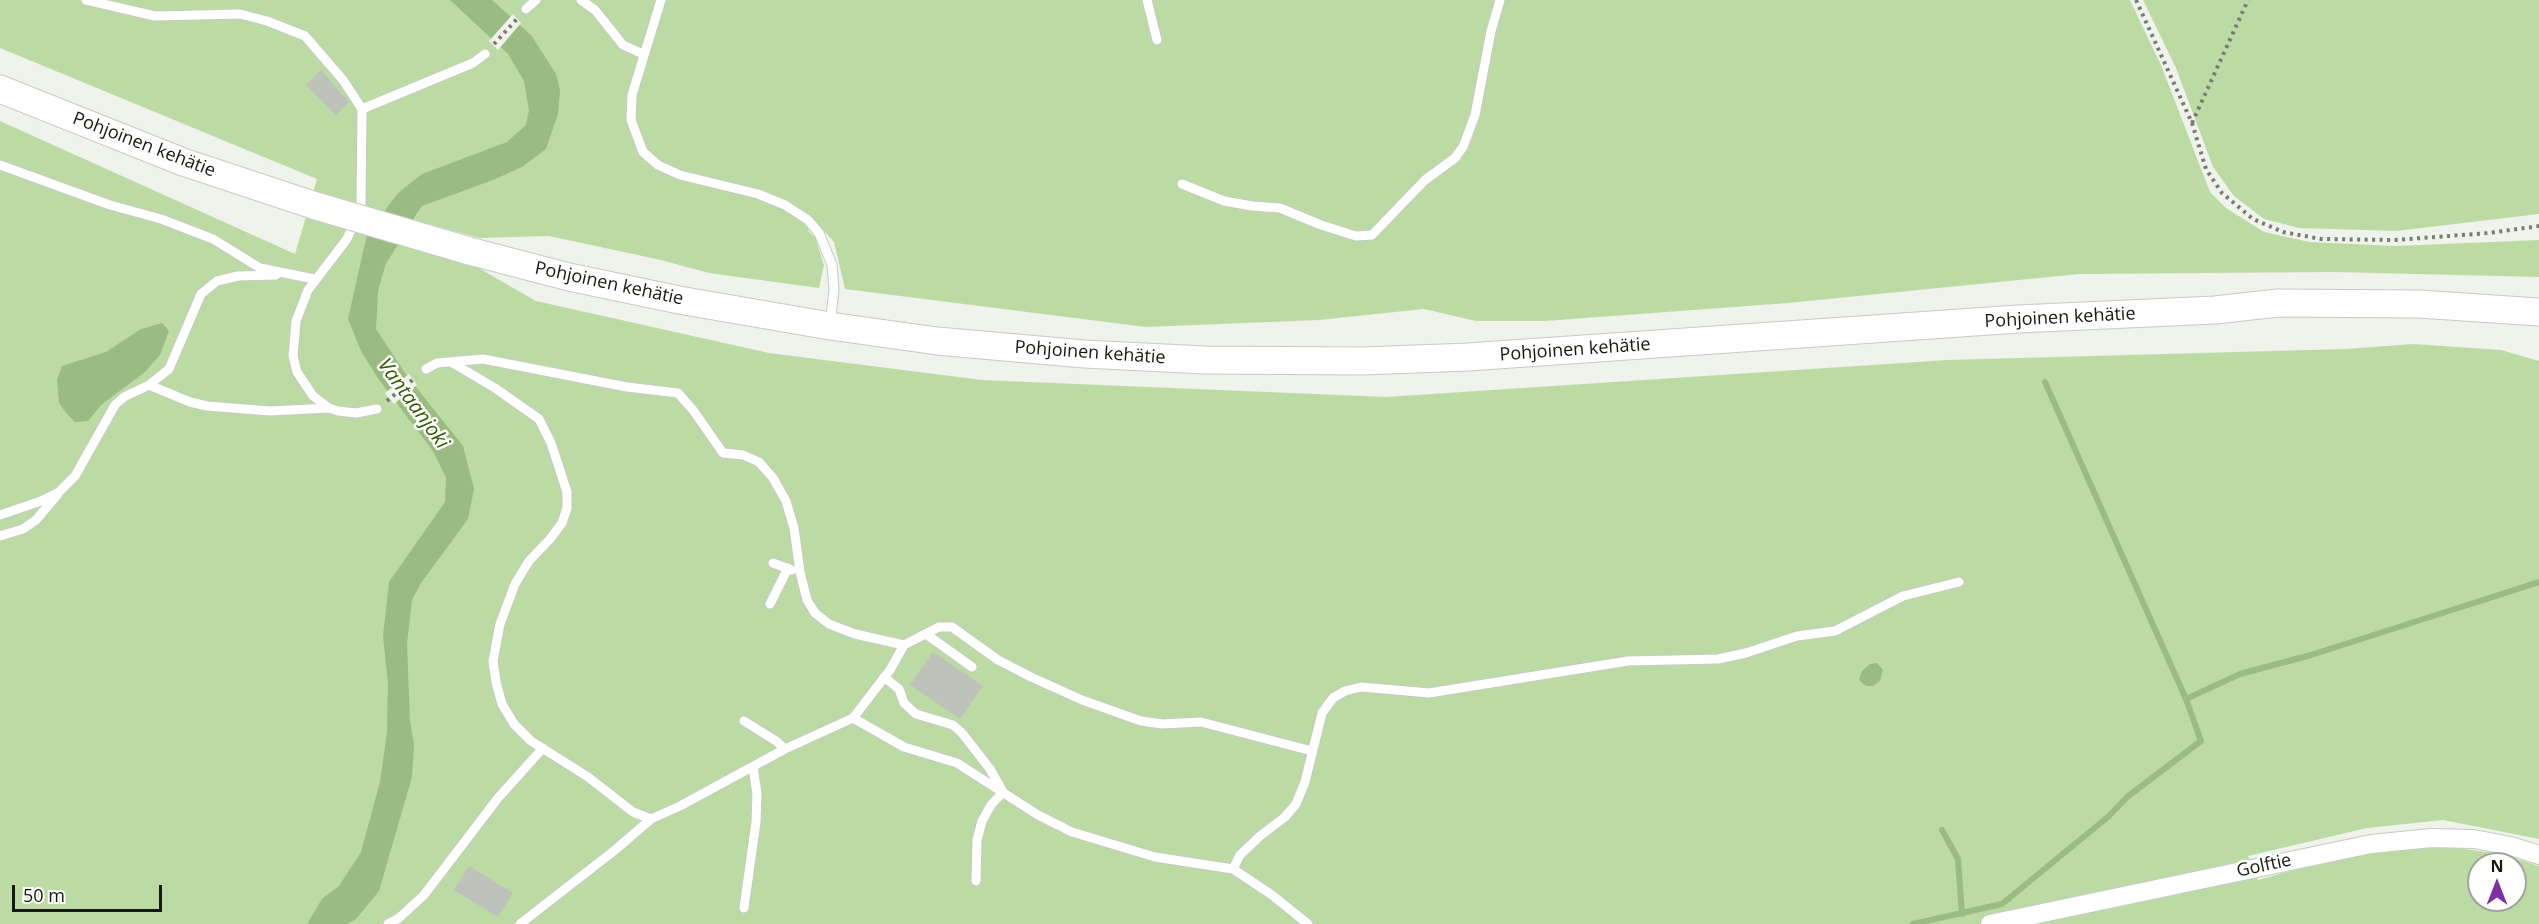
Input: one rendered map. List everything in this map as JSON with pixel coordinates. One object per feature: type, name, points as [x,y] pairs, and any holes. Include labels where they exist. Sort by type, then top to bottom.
[{"type":"main road","name":"Pohjoinen kehätie","points":[[0,89],[183,162],[316,206],[568,277],[668,298],[830,326],[937,341],[1084,354],[1205,360],[1363,361],[1572,351],[2018,319],[2215,310],[2278,303],[2419,304],[2539,312]]},
{"type":"main road","name":"Pohjoinen kehätie","points":[[2215,310],[2272,316],[2326,316],[2539,328]]},
{"type":"street","name":"Golftie","points":[[1990,924],[2371,844],[2431,838],[2474,839],[2511,846],[2539,855]]},
{"type":"lane","points":[[86,0],[155,16],[240,14],[267,21],[305,36],[343,80],[362,109],[361,208],[347,239],[314,279],[296,321],[293,356],[297,372],[305,387],[329,408]]},
{"type":"lane","points":[[526,9],[536,0]]},
{"type":"lane","points":[[581,0],[595,10],[623,45],[643,54]]},
{"type":"lane","points":[[661,0],[632,95],[632,120],[643,152],[658,165],[680,176],[758,194],[784,205],[808,220],[819,233],[832,265],[834,290],[830,326]]},
{"type":"lane","points":[[1147,0],[1157,40]]},
{"type":"lane","points":[[1182,184],[1224,201],[1280,208],[1356,236],[1372,235],[1425,180],[1455,158],[1463,147],[1475,115],[1491,31],[1500,0]]},
{"type":"lane","points":[[362,109],[473,63],[485,54]]},
{"type":"lane","points":[[0,165],[110,205],[161,219],[213,239],[260,268],[314,279]]},
{"type":"lane","points":[[0,536],[17,532],[36,520],[79,469],[115,405],[124,397],[149,385],[169,369],[201,294],[217,281],[238,276],[288,274]]},
{"type":"lane","points":[[426,369],[437,363],[483,359],[627,387],[678,393],[693,410],[723,453],[743,455],[759,462],[773,478],[786,501],[794,528],[800,572],[807,600],[815,613],[829,624],[855,634],[903,645]]},
{"type":"lane","points":[[451,362],[495,388],[539,419],[551,443],[567,492],[567,508],[562,523],[529,561],[515,584],[500,624],[493,661],[502,704],[514,724],[531,741],[588,777],[633,812],[651,819]]},
{"type":"lane","points":[[149,385],[190,402],[207,406],[270,411],[329,408],[356,412],[377,409]]},
{"type":"lane","points":[[0,514],[41,501],[59,492]]},
{"type":"lane","points":[[773,563],[800,572]]},
{"type":"lane","points":[[770,604],[788,568]]},
{"type":"lane","points":[[1233,869],[1240,855],[1285,817],[1296,804],[1305,782],[1322,713],[1333,698],[1345,691],[1360,687],[1429,693],[1628,661],[1718,659],[1746,653],[1797,636],[1835,631],[1903,596],[1959,582]]},
{"type":"lane","points":[[520,924],[651,819],[680,806],[784,749],[853,718],[884,677],[903,645],[939,627],[952,627],[998,660],[1031,677],[1141,721],[1162,724],[1201,722],[1312,751]]},
{"type":"lane","points":[[926,634],[972,667]]},
{"type":"lane","points":[[884,677],[899,689],[904,703],[916,714],[953,726],[963,733],[990,769],[1003,792]]},
{"type":"lane","points":[[853,718],[904,747],[957,763],[1038,815],[1072,832],[1155,857],[1233,869],[1264,889],[1308,924]]},
{"type":"lane","points":[[744,721],[776,741],[784,749]]},
{"type":"lane","points":[[388,924],[399,918],[424,895],[498,798],[543,748]]},
{"type":"lane","points":[[744,908],[756,822],[757,794],[753,767]]},
{"type":"lane","points":[[976,881],[977,840],[982,821],[991,805],[1003,792]]},
{"type":"path","points":[[2136,0],[2192,123],[2206,168],[2222,193],[2253,219],[2283,232],[2321,239],[2395,240],[2489,233],[2539,226]]},
{"type":"path","points":[[2192,123],[2248,0]]},
{"type":"path","points":[[485,54],[526,9]]},
{"type":"path","points":[[377,409],[426,369]]},
{"type":"shaded area","points":[[0,0],[2130,0],[2161,65],[2210,192],[2226,208],[2264,232],[2310,242],[2395,246],[2539,240],[2539,277],[2334,272],[2079,274],[1788,303],[1545,321],[1476,321],[1424,309],[1319,320],[1146,327],[845,289],[834,242],[824,231],[807,230],[815,237],[824,265],[819,288],[709,273],[661,260],[549,236],[480,238],[414,220],[422,206],[434,200],[496,179],[522,167],[507,142],[398,193],[378,293],[386,264],[398,244],[475,266],[536,301],[769,353],[982,380],[1386,397],[1948,360],[2346,349],[2413,344],[2501,350],[2539,361],[2539,839],[2443,820],[2367,828],[2248,856],[2258,880],[2323,862],[2392,849],[2452,847],[2485,852],[2467,852],[2467,912],[2527,912],[2527,862],[2539,866],[2539,924],[0,924],[0,121],[295,254],[317,179],[0,48]]},
{"type":"shaded area","points":[[2143,0],[2539,0],[2539,214],[2396,231],[2299,228],[2264,219],[2234,196],[2213,167],[2176,68]]},
{"type":"water","name":"Vantaanjoki","points":[[450,0],[492,0],[531,35],[556,74],[560,90],[558,114],[546,149],[522,167],[422,206],[386,264],[378,292],[376,329],[407,376],[463,446],[474,489],[468,519],[421,583],[412,600],[407,644],[410,721],[414,745],[412,777],[379,891],[356,919],[347,924],[307,924],[322,899],[339,886],[361,852],[380,782],[387,732],[388,683],[383,636],[389,582],[445,502],[446,478],[433,451],[377,377],[361,351],[348,319],[367,234],[398,193],[422,174],[507,142],[526,125],[529,110],[524,81],[508,54]]},
{"type":"water","points":[[162,323],[169,331],[160,355],[145,372],[101,405],[88,421],[75,422],[59,403],[57,380],[62,366],[106,352],[141,329]]},
{"type":"water","points":[[1877,663],[1883,670],[1880,681],[1873,686],[1866,686],[1859,680],[1862,671],[1870,664]]},
{"type":"pier","points":[[513,14],[521,23],[498,50],[489,41]]},
{"type":"pier","points":[[409,374],[417,385],[394,404],[385,393]]},
{"type":"building","points":[[321,70],[349,102],[336,115],[306,85]]},
{"type":"building","points":[[933,652],[983,686],[960,719],[910,685]]},
{"type":"building","points":[[469,866],[513,893],[498,917],[454,890]]},
{"type":"waterway","points":[[2045,382],[2186,699]]},
{"type":"waterway","points":[[1913,924],[2002,904],[2109,816],[2127,797],[2201,741],[2186,699],[2240,674],[2311,655],[2539,582]]},
{"type":"waterway","points":[[1942,830],[1958,859],[1962,914]]}]
